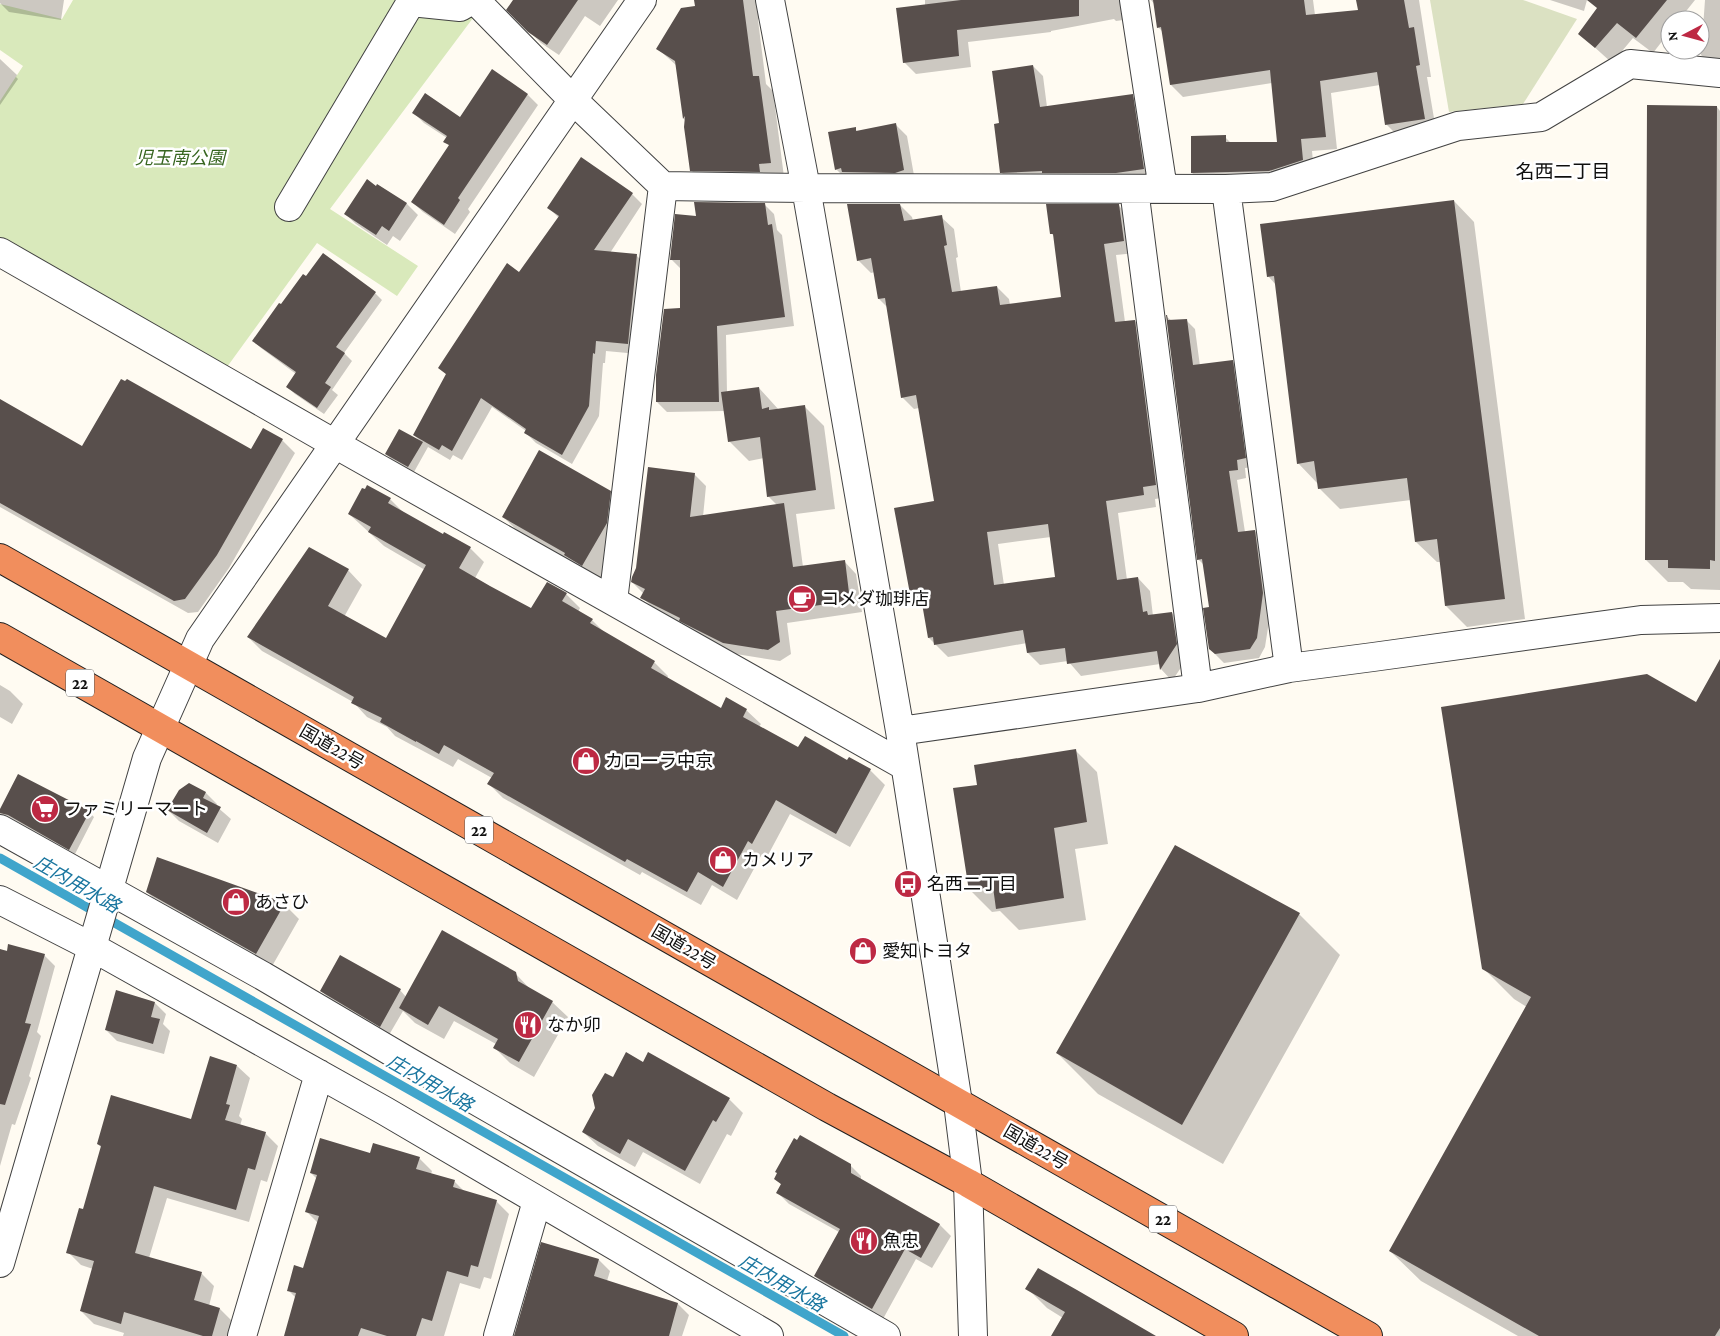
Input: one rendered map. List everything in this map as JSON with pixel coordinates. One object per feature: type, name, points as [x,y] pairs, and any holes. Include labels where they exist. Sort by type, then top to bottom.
[{"type":"highway","name":"国道22号","points":[[0,558],[1368,1336]]},
{"type":"highway","name":"22","points":[[0,637],[826,1107],[968,1183],[1234,1336]]},
{"type":"street","points":[[289,207],[411,2],[460,7],[473,0],[573,100],[663,186],[1134,189],[1272,187],[1458,126],[1540,117],[1630,64],[1720,73]]},
{"type":"street","points":[[0,1263],[147,758],[200,639],[642,0]]},
{"type":"street","points":[[770,0],[806,188],[900,731],[958,1103],[968,1183],[973,1336]]},
{"type":"street","points":[[1134,0],[1163,189]]},
{"type":"street","points":[[613,601],[663,186]]},
{"type":"street","points":[[1134,189],[1198,688]]},
{"type":"street","points":[[1226,189],[1289,668]]},
{"type":"street","points":[[0,252],[335,444],[905,766]]},
{"type":"street","points":[[900,731],[1198,688],[1289,668],[1640,620],[1720,618]]},
{"type":"street","points":[[0,829],[107,896],[263,976],[886,1336]]},
{"type":"street","points":[[0,900],[94,942],[318,1074],[385,1111],[755,1332]]},
{"type":"street","points":[[242,1336],[318,1074]]},
{"type":"street","points":[[498,1336],[537,1201]]},
{"type":"green space","name":"児玉南公園","points":[[73,0],[456,0],[473,18],[330,209],[418,266],[397,296],[317,243],[227,367],[0,238],[0,101],[23,66],[0,50],[0,4],[62,19]]},
{"type":"green space","points":[[1430,0],[1523,0],[1577,19],[1523,104],[1449,112]]},
{"type":"building","points":[[513,0],[578,0],[547,45],[528,32],[506,10]]},
{"type":"building","points":[[694,0],[743,0],[753,76],[759,76],[771,163],[759,164],[760,172],[690,171],[684,127],[685,116],[683,119],[675,61],[656,49],[681,8],[695,6]]},
{"type":"building","points":[[961,0],[1079,0],[1079,16],[957,30],[959,56],[903,63],[896,8]]},
{"type":"building","points":[[1153,0],[1304,0],[1306,15],[1358,10],[1356,0],[1404,0],[1409,28],[1414,27],[1420,65],[1416,66],[1425,119],[1385,125],[1377,72],[1320,81],[1326,137],[1301,139],[1303,160],[1269,171],[1191,173],[1191,136],[1226,135],[1226,142],[1277,142],[1270,70],[1170,85],[1161,27],[1157,28]]},
{"type":"building","points":[[1587,0],[1667,0],[1636,38],[1617,23],[1595,48],[1578,34],[1597,8]]},
{"type":"building","points":[[1033,65],[1040,107],[1133,94],[1144,169],[1116,173],[1042,173],[1042,171],[1000,173],[994,124],[999,123],[992,71]]},
{"type":"building","points":[[492,69],[528,94],[458,198],[460,200],[444,225],[411,202],[449,145],[443,142],[447,136],[412,113],[425,93],[460,117]]},
{"type":"building","points":[[1647,105],[1717,106],[1715,561],[1710,560],[1710,569],[1668,568],[1668,560],[1645,560]]},
{"type":"building","points":[[896,123],[904,170],[895,173],[842,172],[841,168],[835,170],[828,132],[856,127],[856,131]]},
{"type":"building","points":[[581,157],[633,193],[594,250],[637,254],[628,344],[596,341],[595,354],[593,353],[589,406],[562,455],[524,433],[526,429],[481,398],[452,451],[442,445],[439,450],[413,435],[446,374],[438,368],[507,263],[519,272],[559,216],[547,208]]},
{"type":"building","points":[[367,179],[407,203],[389,231],[382,226],[376,235],[344,214]]},
{"type":"building","points":[[1454,200],[1505,599],[1445,606],[1437,539],[1415,542],[1407,478],[1318,489],[1314,461],[1297,464],[1274,276],[1267,277],[1260,224]]},
{"type":"building","points":[[694,202],[765,203],[768,225],[772,224],[785,317],[717,326],[719,402],[656,402],[656,375],[664,309],[680,308],[680,260],[670,260],[675,214],[696,216]]},
{"type":"building","points":[[847,204],[900,204],[904,221],[942,215],[947,245],[944,246],[952,292],[997,286],[1000,305],[1061,297],[1053,234],[1050,234],[1046,204],[1119,204],[1124,241],[1104,244],[1115,322],[1135,320],[1156,485],[1143,487],[1144,495],[1106,501],[1117,580],[1138,577],[1143,612],[1147,611],[1148,615],[1172,612],[1177,644],[1160,670],[1157,651],[1067,664],[1065,648],[1027,653],[1023,630],[934,645],[933,637],[928,638],[920,592],[910,594],[894,508],[934,501],[916,395],[901,398],[885,298],[878,299],[871,258],[857,261]],"holes":[[[1048,524],[1055,577],[994,585],[987,532]]]},
{"type":"building","points":[[323,253],[376,292],[336,347],[345,353],[325,383],[331,387],[317,408],[286,387],[296,372],[252,341],[279,303],[281,304],[303,274],[306,276]]},
{"type":"building","points":[[1166,315],[1168,320],[1187,319],[1193,365],[1233,360],[1246,458],[1237,460],[1238,470],[1229,471],[1238,532],[1255,530],[1263,593],[1257,638],[1250,649],[1215,654],[1209,649],[1203,608],[1209,607],[1202,559],[1197,560]]},
{"type":"building","points":[[121,379],[125,381],[127,379],[251,449],[263,428],[283,439],[217,555],[185,599],[174,601],[0,503],[0,399],[82,446]]},
{"type":"building","points":[[759,387],[762,409],[769,407],[769,410],[805,405],[816,490],[767,497],[760,437],[728,442],[721,392]]},
{"type":"building","points":[[399,429],[423,442],[408,467],[385,454]]},
{"type":"building","points":[[539,450],[611,491],[607,523],[582,566],[564,555],[565,553],[502,517]]},
{"type":"building","points":[[648,467],[695,473],[690,517],[784,503],[793,567],[845,560],[850,601],[776,611],[780,642],[768,650],[723,643],[679,621],[680,618],[640,598],[645,589],[631,582],[636,568]]},
{"type":"building","points":[[367,485],[391,498],[388,503],[443,534],[444,532],[471,547],[459,568],[490,586],[531,608],[547,582],[567,593],[562,601],[593,619],[590,623],[655,661],[651,668],[721,708],[726,697],[747,709],[743,717],[798,747],[805,736],[847,760],[849,757],[871,769],[836,834],[776,800],[752,844],[748,841],[723,887],[698,872],[687,892],[627,859],[625,862],[487,784],[494,773],[444,745],[439,754],[380,722],[382,718],[351,703],[354,697],[247,637],[309,547],[349,569],[328,606],[386,638],[426,565],[368,532],[371,527],[348,514],[362,488],[365,489]]},
{"type":"building","points":[[1720,659],[1720,1328],[1715,1336],[1539,1336],[1389,1251],[1531,997],[1482,969],[1441,707],[1647,674],[1696,702]]},
{"type":"building","points":[[1076,749],[1087,822],[1054,828],[1064,898],[996,909],[993,887],[969,891],[953,788],[977,785],[974,765]]},
{"type":"building","points":[[18,774],[90,811],[69,850],[8,815],[0,813],[0,809]]},
{"type":"building","points":[[189,783],[206,792],[203,798],[221,807],[207,833],[167,810],[179,790]]},
{"type":"building","points":[[1175,845],[1300,913],[1182,1125],[1056,1053]]},
{"type":"building","points":[[157,857],[285,903],[256,954],[146,892]]},
{"type":"building","points":[[442,930],[516,972],[518,981],[553,1001],[519,1062],[493,1048],[498,1039],[439,1006],[428,1025],[399,1008]]},
{"type":"building","points":[[8,944],[45,954],[25,1023],[31,1024],[5,1105],[0,1104],[0,949],[7,951]]},
{"type":"building","points":[[340,955],[401,989],[380,1027],[320,991]]},
{"type":"building","points":[[116,990],[155,1002],[151,1017],[160,1019],[153,1044],[105,1030]]},
{"type":"building","points":[[626,1052],[643,1062],[648,1052],[730,1098],[716,1122],[713,1120],[685,1171],[628,1139],[620,1154],[582,1132],[595,1108],[592,1095],[605,1073],[613,1077]]},
{"type":"building","points":[[210,1056],[237,1065],[226,1104],[230,1105],[225,1120],[266,1132],[255,1170],[248,1168],[236,1210],[154,1186],[135,1253],[202,1272],[194,1300],[220,1308],[212,1336],[203,1336],[124,1312],[121,1324],[80,1311],[94,1261],[66,1253],[79,1208],[83,1209],[101,1146],[97,1144],[111,1095],[191,1119]]},
{"type":"building","points":[[800,1135],[851,1164],[851,1173],[940,1224],[921,1258],[905,1249],[872,1309],[814,1276],[840,1229],[776,1193],[781,1184],[774,1179],[777,1173],[775,1172],[794,1138],[797,1140]]},
{"type":"building","points":[[320,1138],[370,1153],[373,1143],[420,1157],[416,1169],[455,1180],[453,1187],[497,1200],[478,1267],[471,1265],[468,1277],[447,1271],[432,1321],[422,1318],[416,1336],[387,1336],[361,1328],[358,1336],[284,1336],[296,1293],[287,1291],[294,1265],[303,1268],[319,1216],[305,1212],[317,1175],[310,1173]]},
{"type":"building","points":[[541,1242],[599,1259],[594,1276],[678,1303],[669,1336],[514,1336]]},
{"type":"building","points":[[1038,1268],[1156,1336],[1051,1336],[1065,1312],[1025,1289]]},
{"type":"waterway","name":"庄内用水路","points":[[0,858],[844,1336]]},
{"type":"place","name":"コメダ珈琲店","points":[[802,599]]},
{"type":"place","name":"カローラ中京","points":[[586,761]]},
{"type":"place","name":"ファミリーマート","points":[[45,809]]},
{"type":"place","name":"カメリア","points":[[723,860]]},
{"type":"place","name":"名西二丁目","points":[[908,884]]},
{"type":"place","name":"あさひ","points":[[236,902]]},
{"type":"place","name":"愛知トヨタ","points":[[863,951]]},
{"type":"place","name":"なか卯","points":[[528,1025]]},
{"type":"place","name":"魚忠","points":[[864,1241]]},
{"type":"district","name":"名西二丁目","points":[[1563,171]]}]
